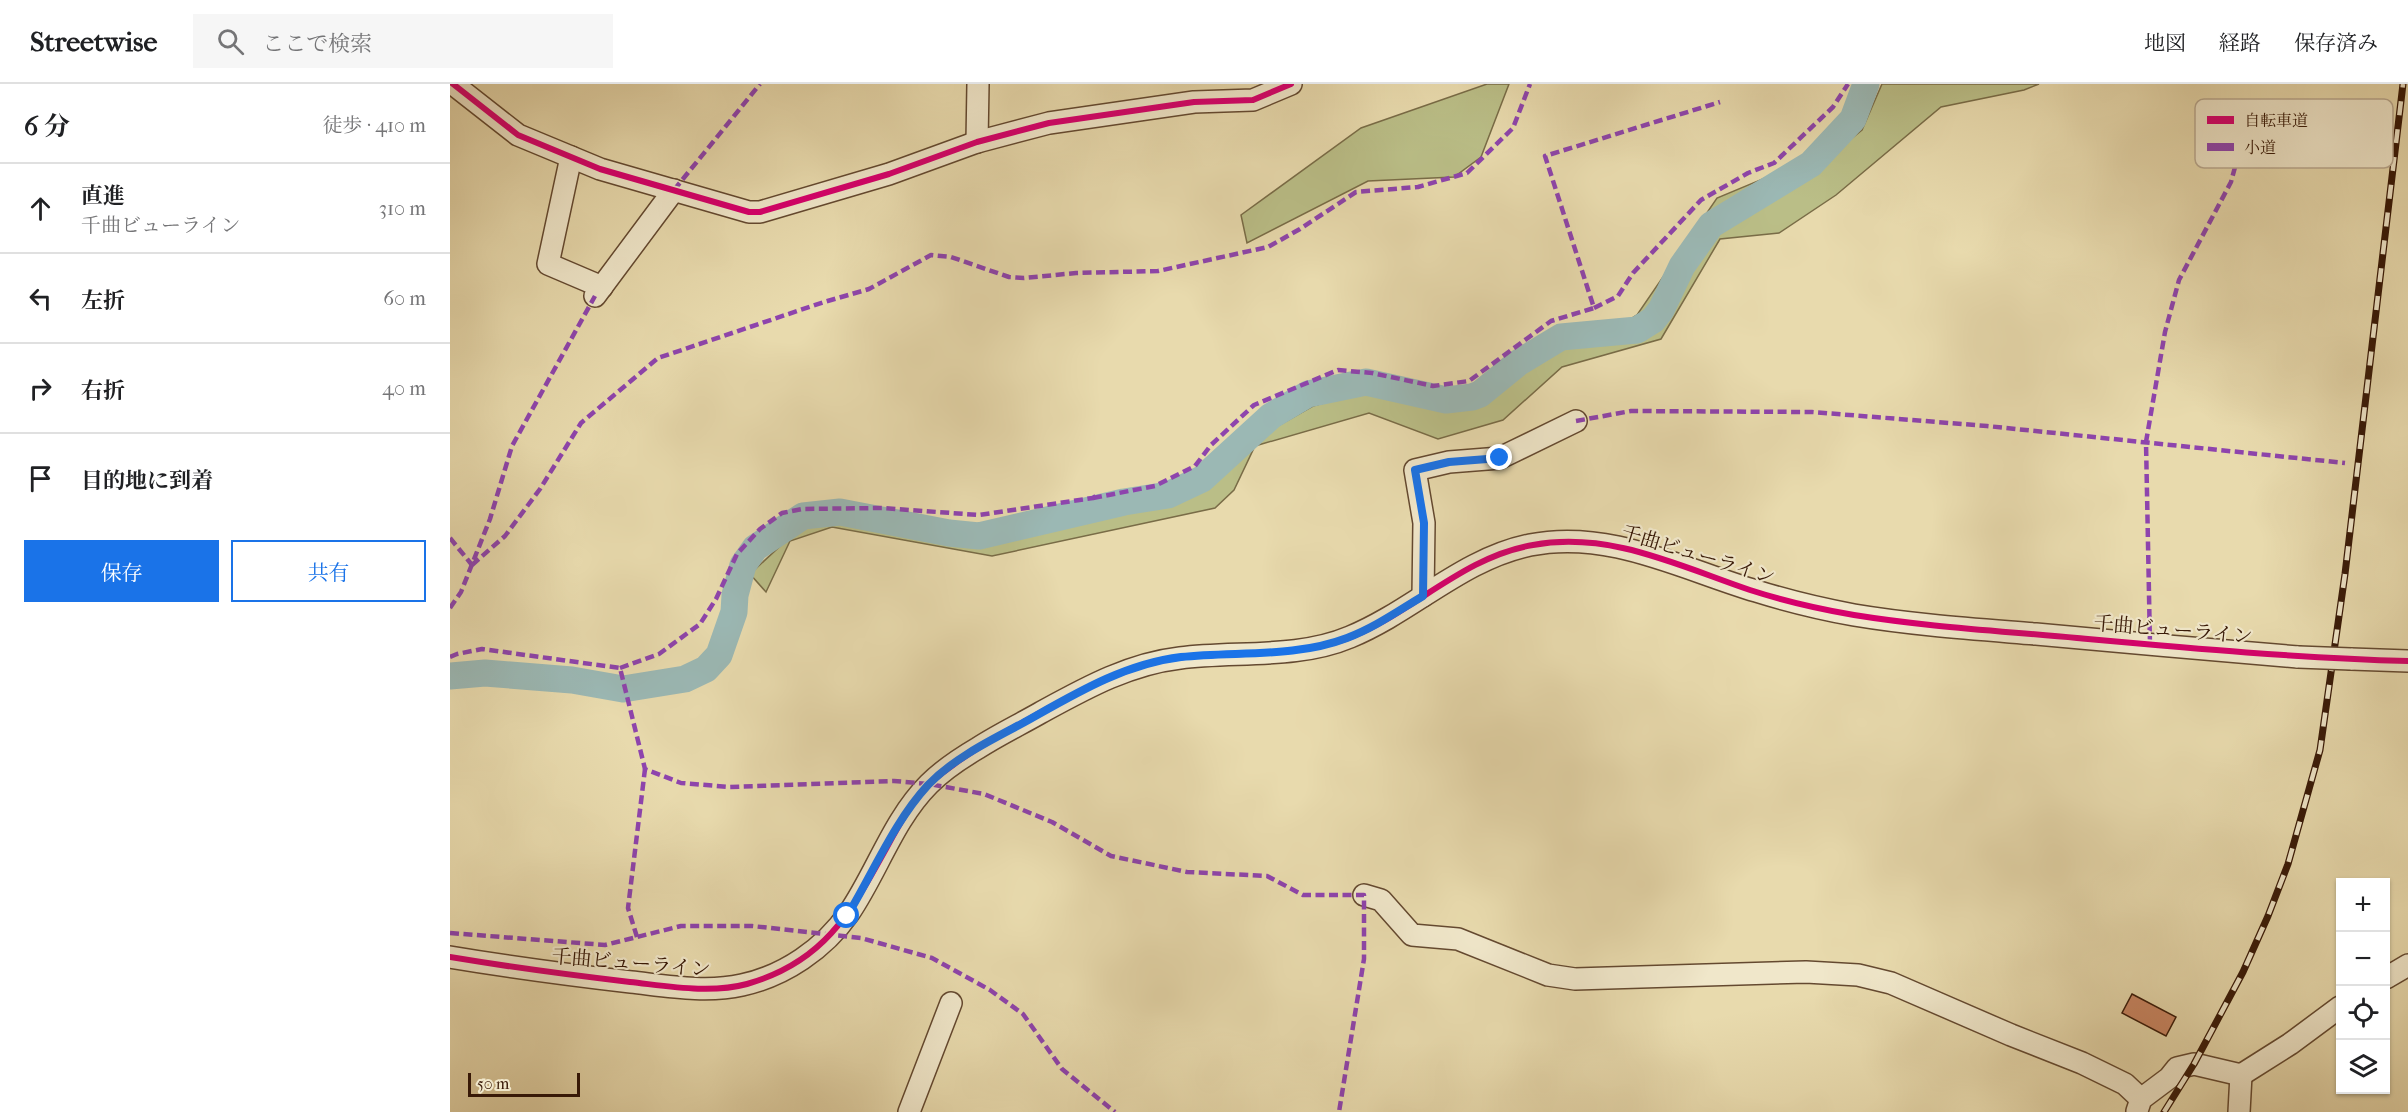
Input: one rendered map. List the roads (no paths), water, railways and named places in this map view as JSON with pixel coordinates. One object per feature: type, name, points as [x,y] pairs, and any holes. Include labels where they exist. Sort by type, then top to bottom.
[{"type":"street","points":[[453,84],[518,135],[600,169],[749,212],[760,212],[890,174],[977,142],[1049,123],[1194,102],[1253,100],[1291,84]]},
{"type":"street","points":[[977,142],[978,84]]},
{"type":"street","points":[[571,157],[548,264],[599,291],[674,190]]},
{"type":"street","points":[[1423,596],[1424,523],[1415,470],[1449,462],[1500,458],[1576,421]]},
{"type":"street","name":"千曲ビューライン","points":[[450,957],[531,970],[662,985],[717,988],[746,984],[800,961],[820,946],[847,916],[906,812],[929,784],[982,745],[1093,684],[1123,671],[1182,657],[1323,646],[1358,633],[1458,574],[1494,556],[1532,545],[1599,542],[1638,551],[1755,591],[1806,605],[1919,624],[2298,657],[2408,661]]},
{"type":"street","points":[[1364,896],[1381,900],[1412,935],[1458,939],[1548,975],[1575,979],[1806,972],[1858,975],[1892,983],[2114,1078],[2125,1084],[2139,1106],[2177,1068],[2194,1064],[2241,1075],[2290,1044],[2336,1009]]},
{"type":"street","points":[[2390,975],[2408,965]]},
{"type":"street","points":[[909,1112],[951,1003]]},
{"type":"street","points":[[2240,1112],[2241,1075]]},
{"type":"waterway","points":[[450,676],[485,673],[572,680],[623,689],[685,679],[706,669],[719,655],[734,612],[735,595],[743,565],[755,548],[803,516],[840,512],[949,533],[979,536],[1124,502],[1168,495],[1202,479],[1271,416],[1308,394],[1366,382],[1446,400],[1472,397],[1480,394],[1518,363],[1561,337],[1637,330],[1653,320],[1661,310],[1682,266],[1711,225],[1811,164],[1853,119],[1866,84]]},
{"type":"railway","points":[[2164,1112],[2194,1064],[2243,972],[2268,916],[2288,864],[2320,750],[2345,574],[2403,84]]}]
